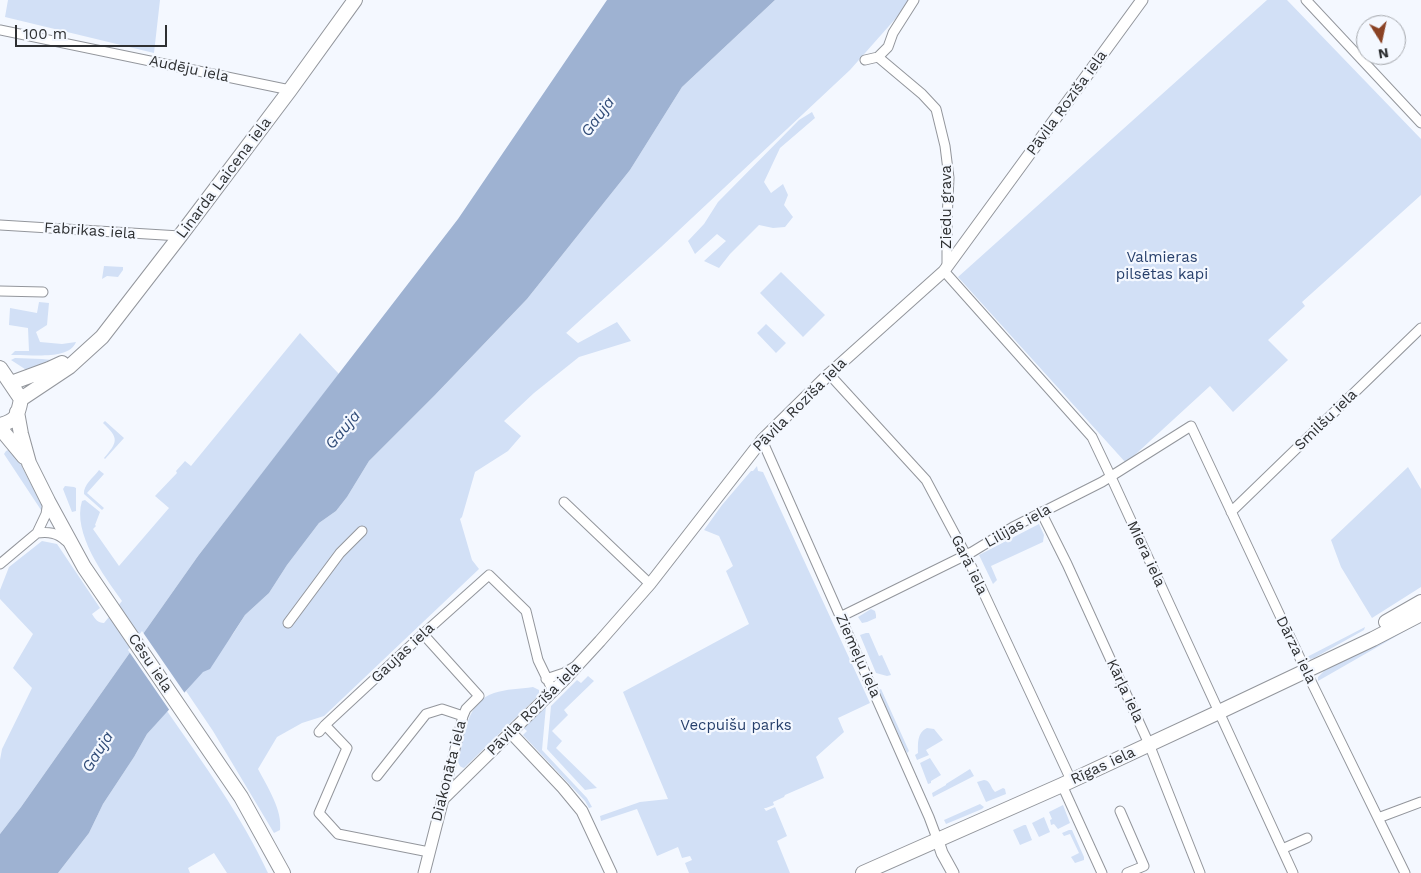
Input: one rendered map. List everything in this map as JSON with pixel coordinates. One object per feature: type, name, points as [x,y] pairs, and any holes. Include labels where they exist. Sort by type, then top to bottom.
[{"type":"main road","name":"Linarda Laicena iela","points":[[19,405],[69,367],[113,324],[290,90],[355,0]]},
{"type":"main road","name":"Linarda Laicena iela","points":[[11,383],[49,369],[88,350]]},
{"type":"main road","name":"Cēsu iela","points":[[0,368],[11,383],[19,405],[21,434],[30,463],[73,548],[84,567],[241,797],[280,869]]},
{"type":"main road","name":"Cēsu iela","points":[[19,405],[12,422],[0,426],[30,463]]},
{"type":"main road","name":"Rīgas iela","points":[[1341,654],[1371,631],[1421,602]]},
{"type":"main road","name":"Rīgas iela","points":[[863,873],[1067,783],[1373,640],[1421,614]]},
{"type":"street","points":[[865,60],[878,57],[888,47],[894,33],[914,0]]},
{"type":"street","name":"Pāvila Rozīša iela","points":[[443,798],[553,691],[652,582],[762,440],[829,374],[946,268],[1142,0]]},
{"type":"street","points":[[1306,0],[1421,123]]},
{"type":"street","name":"Audēju iela","points":[[0,30],[290,90]]},
{"type":"street","name":"Ziedu grava","points":[[878,57],[922,94],[936,109],[945,146],[949,178],[946,268]]},
{"type":"street","name":"Fabrikas iela","points":[[0,224],[180,236]]},
{"type":"street","name":"Miera iela","points":[[946,268],[1092,437],[1293,873]]},
{"type":"street","points":[[0,291],[43,292]]},
{"type":"street","name":"Smilšu iela","points":[[1231,512],[1421,328]]},
{"type":"street","name":"Garā iela","points":[[829,374],[926,480],[966,555],[1067,783],[1102,873]]},
{"type":"street","name":"Lilijas iela","points":[[840,616],[966,555],[1041,512],[1111,476],[1191,426]]},
{"type":"street","name":"Dārza iela","points":[[1191,426],[1306,671],[1405,873]]},
{"type":"street","name":"Ziemeļu iela","points":[[762,440],[929,816],[942,853],[953,873]]},
{"type":"street","points":[[0,564],[37,533],[46,514],[48,501]]},
{"type":"street","points":[[564,502],[652,582]]},
{"type":"street","name":"Kārļa iela","points":[[1041,512],[1150,744],[1200,873]]},
{"type":"street","points":[[288,623],[340,553],[362,531]]},
{"type":"street","points":[[37,533],[49,532],[61,536],[73,548]]},
{"type":"street","name":"Gaujas iela","points":[[319,732],[489,575],[526,611],[538,660],[546,679]]},
{"type":"street","name":"Diakonāta iela","points":[[423,634],[479,696],[466,709],[463,716],[424,873]]},
{"type":"street","points":[[553,691],[546,679],[578,665]]},
{"type":"street","points":[[378,776],[426,714],[442,709],[463,716]]},
{"type":"street","points":[[325,725],[347,748],[319,813],[338,834],[429,852]]},
{"type":"street","points":[[511,733],[582,811],[611,873]]},
{"type":"street","points":[[1378,818],[1421,802]]},
{"type":"street","points":[[1120,811],[1144,866],[1127,873]]},
{"type":"street","points":[[1282,849],[1307,838]]},
{"type":"green space","points":[[8,0],[160,0],[154,53],[5,17]]},
{"type":"green space","points":[[775,0],[912,0],[850,70],[566,333],[578,343],[617,322],[631,341],[579,357],[534,393],[504,421],[521,436],[508,451],[475,472],[460,519],[472,560],[479,569],[324,716],[302,723],[277,737],[258,769],[274,799],[279,815],[280,830],[274,833],[213,731],[186,691],[233,634],[245,615],[269,593],[287,565],[319,523],[336,511],[369,461],[527,299],[630,170],[682,87]]},
{"type":"green space","name":"Valmieras pilsētas kapi","points":[[1267,0],[1287,0],[1421,139],[1421,195],[1302,302],[1305,306],[1268,340],[1288,360],[1233,412],[1210,386],[1126,463],[958,277]]},
{"type":"green space","points":[[812,112],[815,118],[780,148],[764,182],[771,193],[783,184],[788,195],[784,205],[793,217],[785,227],[773,228],[759,225],[719,268],[704,261],[726,241],[717,234],[695,254],[688,241],[704,224],[718,202],[799,120]]},
{"type":"green space","points":[[104,266],[123,267],[123,270],[118,277],[107,276],[102,279]]},
{"type":"green space","points":[[781,272],[825,315],[803,337],[760,293]]},
{"type":"green space","points":[[39,302],[49,303],[47,325],[36,332],[40,342],[62,344],[76,342],[72,348],[57,354],[11,355],[15,351],[29,351],[28,328],[9,325],[10,308],[37,313]]},
{"type":"green space","points":[[766,324],[786,343],[776,353],[757,333]]},
{"type":"green space","points":[[300,333],[339,374],[198,556],[0,834],[0,760],[2,749],[32,688],[13,668],[33,634],[0,599],[0,590],[9,567],[42,541],[57,544],[100,608],[92,614],[97,620],[104,623],[122,601],[99,567],[86,540],[80,513],[82,501],[85,500],[100,512],[96,526],[93,529],[119,566],[169,508],[155,496],[177,473],[176,471],[185,461],[191,466]]},
{"type":"green space","points":[[15,358],[52,360],[28,371],[11,360]]},
{"type":"green space","points":[[105,421],[124,438],[105,459],[115,440],[112,433],[103,423]]},
{"type":"green space","points":[[12,448],[41,503],[41,510],[4,454]]},
{"type":"green space","name":"Vecpuišu parks","points":[[757,466],[758,471],[763,472],[870,703],[838,718],[844,732],[816,757],[824,778],[785,795],[773,802],[774,805],[764,808],[766,811],[775,807],[787,836],[777,841],[790,873],[689,873],[685,863],[692,860],[690,856],[682,858],[678,847],[657,856],[637,809],[601,821],[600,816],[640,802],[668,799],[623,692],[749,624],[726,571],[733,566],[719,536],[704,530],[722,505]]},
{"type":"green space","points":[[1408,467],[1421,489],[1421,587],[1372,618],[1341,567],[1331,540]]},
{"type":"green space","points":[[99,470],[104,474],[87,493],[104,508],[102,510],[84,494],[87,484]]},
{"type":"green space","points":[[65,486],[76,488],[76,511],[72,512],[63,489]]},
{"type":"green space","points":[[1039,524],[1044,535],[1043,542],[991,566],[997,580],[993,584],[979,555]]},
{"type":"green space","points":[[871,609],[875,611],[876,618],[862,623],[858,617]]},
{"type":"green space","points":[[1421,619],[1421,622],[1318,681],[1318,677],[1324,671]]},
{"type":"green space","points":[[1365,627],[1364,630],[1314,658],[1310,659],[1307,657]]},
{"type":"green space","points":[[869,633],[879,656],[882,655],[891,675],[887,676],[876,673],[860,635]]},
{"type":"green space","points":[[588,676],[594,681],[564,710],[568,715],[552,731],[562,741],[556,748],[597,788],[585,790],[547,749],[551,706],[577,680],[581,683]]},
{"type":"green space","points":[[533,687],[539,690],[539,695],[464,768],[459,765],[458,761],[465,731],[477,704],[494,693]]},
{"type":"green space","points":[[881,689],[909,751],[907,753],[879,693]]},
{"type":"green space","points":[[544,704],[546,706],[542,750],[587,798],[592,807],[589,808],[585,801],[523,735],[527,731],[522,727]]},
{"type":"green space","points":[[167,711],[234,810],[268,873],[227,873],[214,853],[188,868],[190,873],[58,873],[89,833],[103,804],[147,734]]},
{"type":"green space","points":[[927,728],[934,729],[943,740],[926,750],[929,755],[917,760],[915,755],[918,753],[919,739],[921,733]]},
{"type":"green space","points":[[930,758],[941,775],[928,784],[920,763]]},
{"type":"green space","points":[[970,769],[974,776],[933,797],[932,793]]},
{"type":"green space","points":[[984,780],[989,783],[995,792],[1003,788],[1006,794],[986,802],[977,782]]},
{"type":"green space","points":[[980,804],[984,807],[982,809],[946,824],[944,820]]},
{"type":"green space","points":[[1063,805],[1070,823],[1058,829],[1054,824],[1051,825],[1050,820],[1052,819],[1049,812]]},
{"type":"green space","points":[[1044,817],[1050,832],[1039,837],[1032,823]]},
{"type":"green space","points":[[1026,825],[1032,840],[1020,845],[1013,830]]},
{"type":"green space","points":[[1072,830],[1084,857],[1084,860],[1075,863],[1071,857],[1079,853],[1070,834],[1064,836],[1062,833]]},
{"type":"water","name":"Gauja","points":[[607,0],[775,0],[682,87],[630,170],[527,299],[369,461],[336,511],[319,523],[287,565],[269,593],[245,615],[210,669],[203,672],[147,734],[103,804],[89,833],[58,873],[0,873],[0,834],[198,556],[458,219]]},
{"type":"pier","points":[[142,631],[186,695],[170,711],[128,650]]}]
